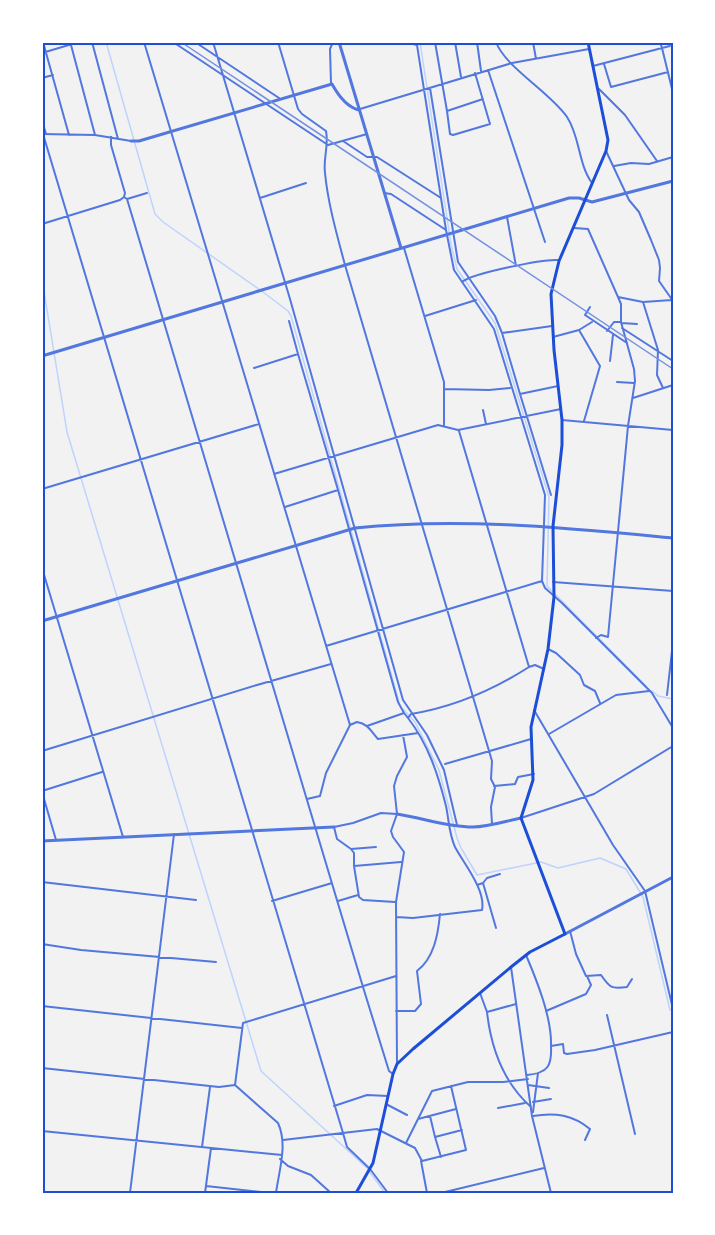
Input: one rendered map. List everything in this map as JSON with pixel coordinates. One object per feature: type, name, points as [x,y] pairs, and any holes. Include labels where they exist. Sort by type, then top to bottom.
[{"type":"main road","points":[[356,1193],[370,1169],[397,1064],[413,1048],[526,955],[565,934],[521,818],[534,774],[531,739],[534,710],[548,649],[554,597],[553,526],[561,464],[562,420],[551,294],[560,261],[606,151],[608,134],[588,42]]},
{"type":"street","points":[[43,42],[69,135]]},
{"type":"street","points":[[44,52],[80,42]]},
{"type":"street","points":[[92,42],[118,139]]},
{"type":"street","points":[[144,42],[350,725]]},
{"type":"street","points":[[173,42],[327,145],[367,134]]},
{"type":"street","points":[[195,42],[279,98]]},
{"type":"street","points":[[213,42],[301,338],[403,700],[437,772],[456,848],[477,885],[483,906],[482,910],[413,918],[396,917]]},
{"type":"street","points":[[278,42],[298,109],[326,131],[324,169],[327,192],[345,265],[492,761],[491,779],[494,786],[491,807],[492,824]]},
{"type":"street","points":[[333,42],[330,49],[329,72],[332,84],[345,102],[359,110],[512,63],[589,49]]},
{"type":"street","points":[[339,42],[444,382],[444,425]]},
{"type":"street","points":[[405,42],[417,44],[452,264],[494,329],[545,495],[542,581],[545,588],[649,691],[673,728]]},
{"type":"street","points":[[435,42],[450,134],[490,124],[475,73]]},
{"type":"street","points":[[455,42],[462,78]]},
{"type":"street","points":[[477,42],[482,72]]},
{"type":"street","points":[[496,42],[512,63],[566,115],[592,183]]},
{"type":"street","points":[[533,42],[536,59]]},
{"type":"street","points":[[660,42],[673,93]]},
{"type":"street","points":[[71,45],[95,135]]},
{"type":"street","points":[[593,66],[670,46]]},
{"type":"street","points":[[604,64],[611,87],[668,72]]},
{"type":"street","points":[[488,70],[545,242]]},
{"type":"street","points":[[42,78],[53,75]]},
{"type":"street","points":[[43,134],[95,135],[139,141],[332,84]]},
{"type":"street","points":[[430,88],[458,262],[495,316],[502,333],[551,495]]},
{"type":"street","points":[[599,89],[625,115],[657,161]]},
{"type":"street","points":[[447,111],[483,99]]},
{"type":"street","points":[[42,120],[43,134],[67,216],[347,1147],[370,1169],[388,1193]]},
{"type":"street","points":[[111,137],[125,198],[198,442],[363,987],[389,1071],[393,1074]]},
{"type":"street","points":[[343,141],[367,157],[377,157],[441,198]]},
{"type":"street","points":[[606,151],[626,194],[643,220],[659,260],[659,280],[672,300],[643,302],[618,297]]},
{"type":"street","points":[[613,166],[673,157]]},
{"type":"street","points":[[42,356],[569,198],[592,202],[673,181]]},
{"type":"street","points":[[260,198],[306,183]]},
{"type":"street","points":[[42,224],[147,193]]},
{"type":"street","points":[[384,193],[392,194],[446,233]]},
{"type":"street","points":[[507,217],[516,266]]},
{"type":"street","points":[[574,228],[583,227],[590,232],[621,304],[622,328],[634,369],[608,637],[601,635],[596,638]]},
{"type":"street","points":[[462,282],[467,278],[516,266],[556,259],[560,261]]},
{"type":"street","points":[[425,316],[476,300]]},
{"type":"street","points":[[643,302],[658,350],[657,375],[663,388]]},
{"type":"street","points":[[590,307],[585,315],[592,322],[627,343]]},
{"type":"street","points":[[289,321],[398,702],[404,713],[410,716],[427,735],[444,770],[457,825]]},
{"type":"street","points":[[553,337],[579,330],[592,322]]},
{"type":"street","points":[[607,331],[614,322],[637,324]]},
{"type":"street","points":[[502,333],[552,326]]},
{"type":"street","points":[[622,328],[673,361]]},
{"type":"street","points":[[579,330],[600,366],[583,422]]},
{"type":"street","points":[[610,361],[613,335]]},
{"type":"street","points":[[294,340],[301,338]]},
{"type":"street","points":[[254,368],[298,354]]},
{"type":"street","points":[[617,382],[634,383]]},
{"type":"street","points":[[632,398],[673,385]]},
{"type":"street","points":[[520,394],[558,386]]},
{"type":"street","points":[[444,389],[511,388]]},
{"type":"street","points":[[274,474],[438,425],[458,430],[561,409]]},
{"type":"street","points":[[483,410],[486,424]]},
{"type":"street","points":[[562,420],[673,430]]},
{"type":"street","points":[[42,489],[259,424]]},
{"type":"street","points":[[458,430],[529,667]]},
{"type":"street","points":[[284,507],[338,490]]},
{"type":"street","points":[[42,621],[354,528],[486,523],[553,526],[673,537]]},
{"type":"street","points":[[42,568],[123,837]]},
{"type":"street","points":[[326,646],[542,581]]},
{"type":"street","points":[[553,582],[673,591]]},
{"type":"street","points":[[667,695],[673,642]]},
{"type":"street","points":[[548,649],[556,653],[580,675],[584,685],[595,691],[600,703]]},
{"type":"street","points":[[42,751],[331,664]]},
{"type":"street","points":[[410,716],[474,696],[529,667],[535,665],[544,669]]},
{"type":"street","points":[[549,734],[600,703],[620,694],[649,691]]},
{"type":"street","points":[[534,710],[614,845],[645,891],[673,1009]]},
{"type":"street","points":[[367,726],[404,713]]},
{"type":"street","points":[[307,799],[320,796],[326,773],[350,725],[357,722],[367,726],[378,739],[418,733]]},
{"type":"street","points":[[397,1064],[396,902],[404,852],[391,831],[397,814],[394,786],[407,757],[403,735]]},
{"type":"street","points":[[445,764],[531,739]]},
{"type":"street","points":[[42,841],[334,827],[381,813],[474,827],[521,818],[586,797],[673,746]]},
{"type":"street","points":[[56,840],[42,791],[103,772]]},
{"type":"street","points":[[494,786],[515,784],[518,777],[534,774]]},
{"type":"street","points":[[334,827],[337,839],[354,853],[358,896],[363,900],[396,902]]},
{"type":"street","points":[[130,1193],[174,834]]},
{"type":"street","points":[[351,849],[375,847]]},
{"type":"street","points":[[354,866],[401,862]]},
{"type":"street","points":[[477,885],[483,883],[487,878],[500,874]]},
{"type":"street","points":[[565,934],[673,877]]},
{"type":"street","points":[[42,882],[196,900]]},
{"type":"street","points":[[483,883],[496,928]]},
{"type":"street","points":[[272,901],[332,884]]},
{"type":"street","points":[[337,902],[358,896]]},
{"type":"street","points":[[396,1011],[415,1011],[421,1004],[417,971],[425,964],[437,936],[440,914]]},
{"type":"street","points":[[545,1011],[586,994],[591,986],[576,954],[570,931]]},
{"type":"street","points":[[42,944],[81,950],[216,962]]},
{"type":"street","points":[[406,1143],[432,1091],[468,1082],[511,1081],[538,1073],[552,1062],[552,1034],[536,977],[526,955]]},
{"type":"street","points":[[511,967],[532,1116],[551,1193]]},
{"type":"street","points":[[587,976],[601,975],[610,987],[615,989],[627,987],[632,979]]},
{"type":"street","points":[[235,1085],[243,1023],[396,976]]},
{"type":"street","points":[[480,993],[487,1012],[498,1062],[530,1102]]},
{"type":"street","points":[[487,1012],[516,1004]]},
{"type":"street","points":[[42,1006],[242,1028]]},
{"type":"street","points":[[607,1015],[635,1134]]},
{"type":"street","points":[[551,1046],[563,1044],[564,1053],[567,1054],[673,1032]]},
{"type":"street","points":[[42,1068],[219,1087],[235,1085],[278,1124],[283,1140],[276,1193]]},
{"type":"street","points":[[532,1116],[530,1102],[538,1073]]},
{"type":"street","points":[[528,1085],[549,1088]]},
{"type":"street","points":[[202,1147],[210,1086]]},
{"type":"street","points":[[421,1161],[466,1150],[452,1086]]},
{"type":"street","points":[[334,1106],[367,1095],[388,1096]]},
{"type":"street","points":[[498,1108],[551,1099]]},
{"type":"street","points":[[386,1104],[407,1115]]},
{"type":"street","points":[[418,1119],[457,1109]]},
{"type":"street","points":[[532,1116],[560,1114],[578,1120],[590,1129],[585,1140]]},
{"type":"street","points":[[430,1116],[441,1156]]},
{"type":"street","points":[[283,1140],[381,1130],[416,1148],[427,1193]]},
{"type":"street","points":[[435,1137],[462,1130]]},
{"type":"street","points":[[42,1131],[281,1157],[288,1166],[311,1175],[331,1193]]},
{"type":"street","points":[[205,1193],[211,1148]]},
{"type":"street","points":[[441,1193],[457,1191],[544,1168]]},
{"type":"street","points":[[206,1186],[271,1193]]},
{"type":"waterway","points":[[106,42],[155,214],[163,222],[263,292],[288,311],[291,316],[399,702]]},
{"type":"waterway","points":[[420,42],[451,244],[457,269],[495,323],[549,497],[547,586],[646,686]]},
{"type":"waterway","points":[[42,279],[67,432],[261,1071],[367,1168],[385,1193]]},
{"type":"waterway","points":[[652,691],[658,696],[673,699]]},
{"type":"waterway","points":[[403,709],[415,722],[439,770],[457,838],[477,875],[541,862],[558,868],[600,858],[626,869],[643,897],[670,1010],[672,1010]]},
{"type":"railway","points":[[181,42],[673,369]]}]
